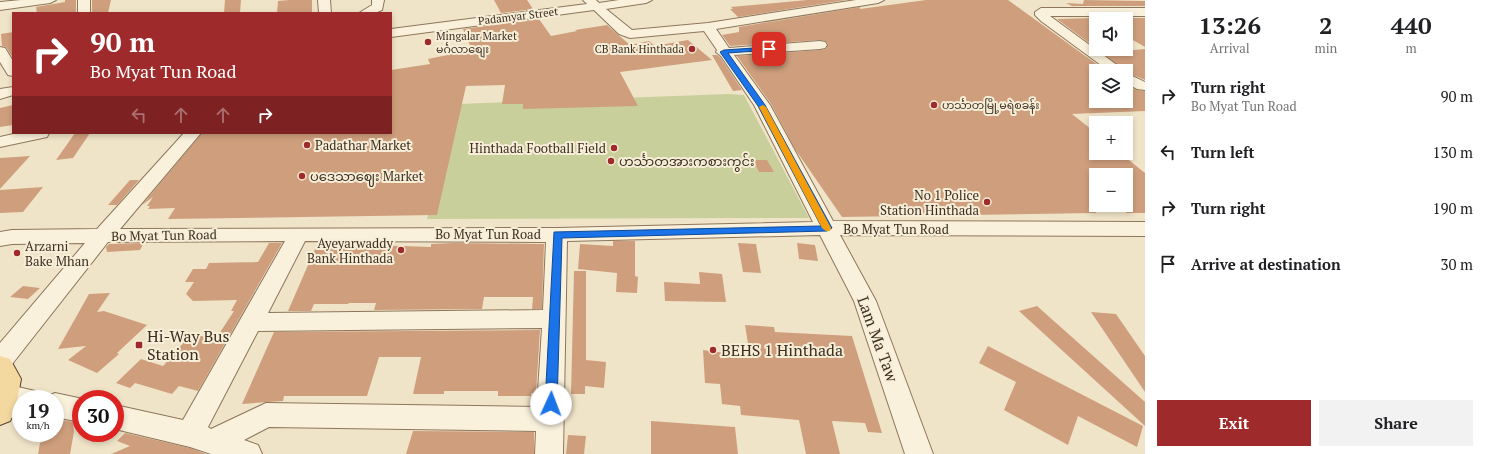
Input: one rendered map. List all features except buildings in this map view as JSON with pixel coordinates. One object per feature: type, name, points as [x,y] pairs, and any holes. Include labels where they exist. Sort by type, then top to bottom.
[{"type":"main road","points":[[0,367],[7,378],[10,402]]},
{"type":"street","points":[[0,6],[50,0]]},
{"type":"street","points":[[84,0],[84,12]]},
{"type":"street","points":[[324,0],[325,12]]},
{"type":"street","points":[[367,12],[378,7],[378,0]]},
{"type":"street","name":"Padamyar Street","points":[[392,33],[592,3],[646,0]]},
{"type":"street","points":[[592,3],[624,31],[636,35],[708,27],[878,0]]},
{"type":"street","points":[[1108,64],[1041,15],[1042,12],[1145,12]]},
{"type":"street","name":"Lam Ma Taw","points":[[708,27],[762,105],[865,300],[919,454]]},
{"type":"street","points":[[724,52],[820,45]]},
{"type":"street","points":[[0,51],[12,70]]},
{"type":"street","points":[[1133,81],[1144,87]]},
{"type":"street","points":[[0,94],[12,91]]},
{"type":"street","points":[[0,142],[36,134]]},
{"type":"street","points":[[0,361],[102,236],[192,134]]},
{"type":"street","name":"Bo Myat Tun Road","points":[[0,239],[12,237],[299,234],[557,235],[827,228],[1145,229]]},
{"type":"street","points":[[202,438],[251,322],[299,234]]},
{"type":"street","points":[[549,454],[557,235]]},
{"type":"street","points":[[251,322],[554,319]]},
{"type":"street","points":[[202,438],[266,415],[551,419]]},
{"type":"street","points":[[124,419],[202,438],[248,454]]},
{"type":"green space","name":"ဟင်္သာတအားကစားကွင်း","points":[[728,94],[744,95],[809,218],[427,219],[458,104]]},
{"type":"slow traffic","points":[[763,107],[826,228]]},
{"type":"place","name":"Mingalar Market မင်္ဂလာစျေး","points":[[428,42]]},
{"type":"place","name":"CB Bank Hinthada","points":[[692,49]]},
{"type":"place","name":"ဟင်္သာတမြို့မရဲစခန်း","points":[[934,105]]},
{"type":"place","name":"Padathar Market","points":[[307,145]]},
{"type":"place","name":"Hinthada Football Field","points":[[614,148]]},
{"type":"place","name":"ဟင်္သာတအားကစားကွင်း","points":[[611,161]]},
{"type":"place","name":"ပဒေသာဈေး Market","points":[[302,176]]},
{"type":"place","name":"No 1 Police Station Hinthada","points":[[987,202]]},
{"type":"place","name":"Ayeyarwaddy Bank Hinthada","points":[[401,250]]},
{"type":"place","name":"Arzarni Bake Mhan","points":[[17,253]]},
{"type":"place","name":"Hi-Way Bus Station","points":[[139,345]]},
{"type":"place","name":"BEHS 1 Hinthada","points":[[713,350]]},
{"type":"route","points":[[551,404],[557,235],[827,228],[762,105],[724,52],[769,49]]}]
